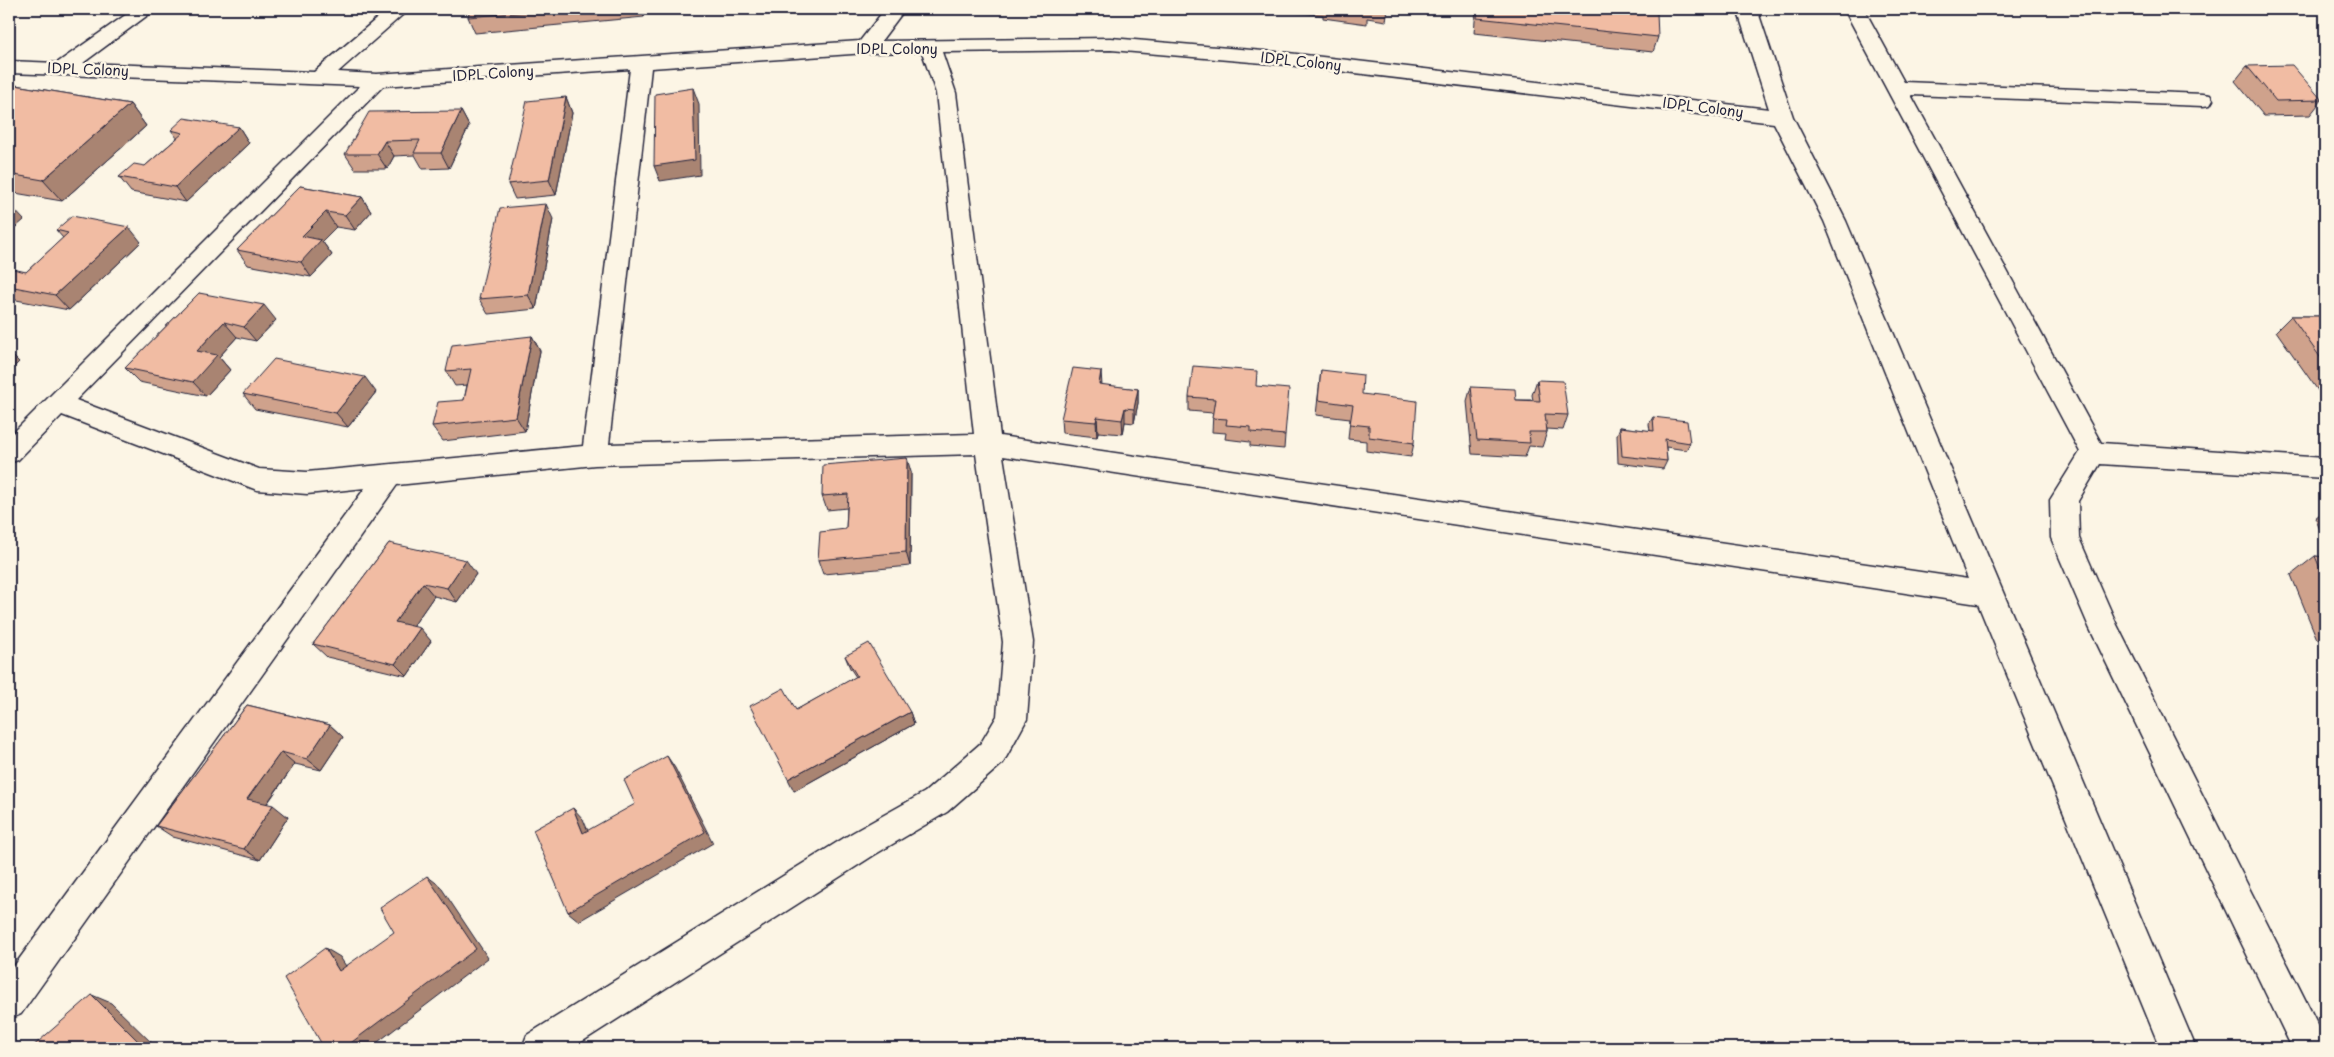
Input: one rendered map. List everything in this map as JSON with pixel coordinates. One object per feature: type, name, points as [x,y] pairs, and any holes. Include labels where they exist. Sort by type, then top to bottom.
[{"type":"street","points":[[63,68],[146,9]]},
{"type":"street","points":[[318,79],[399,9]]},
{"type":"street","points":[[866,47],[895,9]]},
{"type":"street","points":[[1747,9],[1782,116],[1835,221],[1988,594],[2178,1048]]},
{"type":"street","points":[[1854,9],[2093,453]]},
{"type":"street","name":"IDPL Colony","points":[[9,67],[377,80],[640,64],[866,47],[931,48],[1111,44],[1288,59],[1782,116]]},
{"type":"street","points":[[540,1048],[863,844],[936,802],[992,753],[1012,719],[1018,642],[988,444],[946,93],[931,48]]},
{"type":"street","points":[[594,455],[640,64]]},
{"type":"street","points":[[9,453],[377,80]]},
{"type":"street","points":[[1896,88],[2203,100]]},
{"type":"street","points":[[56,404],[257,479],[307,484],[390,474],[594,455],[988,444],[1988,594]]},
{"type":"street","points":[[2093,453],[2325,468]]},
{"type":"street","points":[[2093,453],[2075,478],[2064,500],[2065,538],[2104,627],[2310,1048]]},
{"type":"street","points":[[9,1002],[390,474]]},
{"type":"building","points":[[470,9],[561,9],[468,17]]},
{"type":"building","points":[[1478,9],[1617,9],[1657,13],[1658,37],[1477,18]]},
{"type":"building","points":[[2292,65],[2322,100],[2276,101],[2247,66]]},
{"type":"building","points":[[9,84],[130,104],[43,180],[9,174]]},
{"type":"building","points":[[693,88],[695,160],[654,166],[655,94]]},
{"type":"building","points":[[566,97],[549,180],[508,184],[527,101]]},
{"type":"building","points":[[461,111],[441,153],[414,153],[420,140],[385,141],[377,154],[345,154],[369,112]]},
{"type":"building","points":[[184,118],[239,127],[175,187],[119,177],[134,164],[145,166],[183,133],[171,130]]},
{"type":"building","points":[[300,186],[362,197],[345,215],[326,212],[302,236],[321,240],[301,262],[237,250]]},
{"type":"building","points":[[546,204],[528,295],[479,299],[500,208]]},
{"type":"building","points":[[72,216],[129,227],[55,295],[9,286],[9,273],[13,269],[26,272],[68,233],[56,230]]},
{"type":"building","points":[[199,293],[264,305],[244,327],[224,322],[197,351],[217,355],[193,382],[125,368]]},
{"type":"building","points":[[2291,316],[2325,316],[2325,364]]},
{"type":"building","points":[[532,336],[516,417],[432,426],[438,402],[464,400],[471,369],[446,371],[452,345]]},
{"type":"building","points":[[274,359],[365,377],[336,413],[243,394]]},
{"type":"building","points":[[1193,366],[1257,371],[1256,386],[1289,389],[1285,435],[1251,432],[1251,427],[1226,425],[1227,419],[1212,418],[1215,399],[1189,397]]},
{"type":"building","points":[[1073,368],[1101,371],[1099,384],[1138,389],[1134,409],[1125,408],[1122,420],[1097,417],[1096,422],[1061,419]]},
{"type":"building","points":[[1321,370],[1363,375],[1362,394],[1417,401],[1414,443],[1369,437],[1369,426],[1350,424],[1353,405],[1318,400]]},
{"type":"building","points":[[1537,380],[1563,381],[1568,415],[1545,414],[1547,432],[1529,432],[1530,443],[1477,440],[1471,387],[1515,389],[1516,400],[1540,401]]},
{"type":"building","points":[[1653,417],[1687,421],[1690,443],[1665,439],[1667,461],[1622,456],[1620,427],[1654,431]]},
{"type":"building","points":[[907,458],[906,552],[818,560],[820,532],[846,529],[848,494],[822,496],[823,465]]},
{"type":"building","points":[[389,543],[466,560],[447,588],[423,583],[395,622],[420,628],[395,664],[313,644]]},
{"type":"building","points":[[2315,556],[2325,557],[2325,580]]},
{"type":"building","points":[[869,643],[910,712],[788,779],[750,706],[784,688],[796,710],[857,676],[845,656]]},
{"type":"building","points":[[247,705],[330,725],[307,759],[281,752],[247,799],[273,805],[244,849],[156,826]]},
{"type":"building","points":[[667,756],[705,832],[568,912],[533,830],[573,808],[583,833],[635,804],[624,780]]},
{"type":"building","points":[[427,876],[476,949],[344,1048],[324,1048],[284,978],[325,948],[339,971],[394,932],[380,908]]},
{"type":"building","points":[[92,995],[145,1048],[31,1048]]}]
